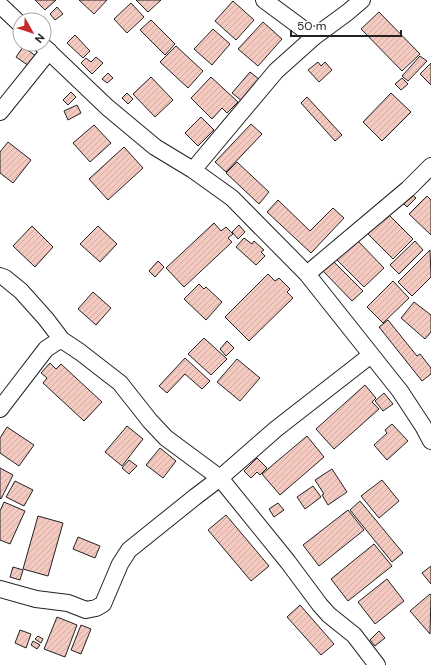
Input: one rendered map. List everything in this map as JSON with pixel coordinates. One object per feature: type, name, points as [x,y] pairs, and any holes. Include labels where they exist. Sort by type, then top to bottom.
[{"type":"street","points":[[264,0],[314,37]]},
{"type":"street","points":[[193,170],[276,71],[314,37],[362,0]]},
{"type":"street","points":[[0,5],[12,16]]},
{"type":"street","points":[[0,112],[42,52]]},
{"type":"street","points":[[49,52],[107,107],[155,147],[193,170],[232,198],[307,274],[400,391],[427,422],[431,441]]},
{"type":"street","points":[[307,274],[408,189],[431,166]]},
{"type":"street","points":[[0,276],[5,278],[21,291],[46,319],[62,340],[120,383],[150,422],[166,438],[220,478],[288,562],[320,605],[329,615],[354,635],[377,665]]},
{"type":"street","points":[[0,409],[46,349],[62,340]]},
{"type":"street","points":[[0,589],[36,599],[68,603],[86,610],[96,608],[103,604],[120,564],[129,550],[220,478],[276,429],[371,355]]},
{"type":"building","points":[[35,0],[56,0],[45,10]]},
{"type":"building","points":[[79,0],[107,0],[94,14]]},
{"type":"building","points":[[136,0],[161,0],[148,12]]},
{"type":"building","points":[[233,1],[254,20],[236,40],[215,21]]},
{"type":"building","points":[[131,3],[144,17],[127,33],[114,19]]},
{"type":"building","points":[[57,7],[63,14],[55,20],[52,16],[52,12]]},
{"type":"building","points":[[379,12],[420,54],[402,71],[361,29]]},
{"type":"building","points":[[151,20],[175,44],[165,55],[140,30]]},
{"type":"building","points":[[263,22],[282,39],[258,66],[238,49]]},
{"type":"building","points":[[213,29],[230,44],[212,65],[194,49]]},
{"type":"building","points":[[75,35],[90,51],[83,58],[67,43]]},
{"type":"building","points":[[176,46],[203,71],[188,88],[160,62]]},
{"type":"building","points":[[20,52],[30,52],[36,56],[29,66],[16,57]]},
{"type":"building","points":[[420,56],[427,61],[408,81],[402,76]]},
{"type":"building","points":[[96,57],[103,63],[92,74],[81,63],[86,58],[91,62]]},
{"type":"building","points":[[318,62],[321,66],[325,62],[332,70],[319,82],[308,70]]},
{"type":"building","points":[[431,63],[431,85],[420,74]]},
{"type":"building","points":[[250,72],[260,80],[242,101],[232,93]]},
{"type":"building","points":[[108,73],[113,78],[107,83],[102,79]]},
{"type":"building","points":[[151,77],[173,100],[155,117],[133,94]]},
{"type":"building","points":[[211,77],[238,102],[227,113],[222,108],[212,119],[191,98]]},
{"type":"building","points":[[402,78],[408,84],[401,90],[395,84]]},
{"type":"building","points":[[71,92],[76,97],[68,105],[63,100]]},
{"type":"building","points":[[127,93],[133,99],[128,104],[122,98]]},
{"type":"building","points":[[391,93],[411,112],[382,141],[363,122]]},
{"type":"building","points":[[307,97],[342,135],[335,141],[301,103]]},
{"type":"building","points":[[77,105],[81,113],[68,120],[64,111]]},
{"type":"building","points":[[201,117],[214,130],[198,146],[185,133]]},
{"type":"building","points":[[251,124],[262,134],[226,172],[215,162]]},
{"type":"building","points":[[94,125],[111,143],[90,162],[73,143]]},
{"type":"building","points":[[8,142],[31,160],[13,183],[0,173],[0,152]]},
{"type":"building","points":[[124,147],[143,168],[108,200],[89,179]]},
{"type":"building","points":[[237,162],[269,192],[259,204],[226,173]]},
{"type":"building","points":[[408,191],[416,198],[407,207],[399,199]]},
{"type":"building","points":[[427,196],[431,200],[431,235],[409,214]]},
{"type":"building","points":[[278,200],[310,231],[333,208],[344,218],[311,253],[267,212]]},
{"type":"building","points":[[388,214],[413,239],[393,259],[368,234]]},
{"type":"building","points":[[214,223],[221,231],[226,227],[233,234],[228,238],[232,242],[184,287],[166,268]]},
{"type":"building","points":[[239,225],[245,232],[238,239],[232,232]]},
{"type":"building","points":[[32,226],[53,247],[35,267],[13,246]]},
{"type":"building","points":[[98,226],[117,244],[100,262],[80,244]]},
{"type":"building","points":[[244,238],[252,244],[254,241],[264,250],[261,252],[265,256],[256,265],[236,247]]},
{"type":"building","points":[[357,240],[384,268],[364,287],[337,260]]},
{"type":"building","points":[[415,241],[423,250],[399,274],[390,265]]},
{"type":"building","points":[[430,250],[431,277],[412,296],[398,282]]},
{"type":"building","points":[[158,261],[164,267],[155,277],[149,271]]},
{"type":"building","points":[[333,261],[363,291],[352,301],[323,271]]},
{"type":"building","points":[[268,274],[275,281],[279,278],[290,289],[287,292],[293,298],[249,341],[225,317]]},
{"type":"building","points":[[393,281],[409,298],[383,323],[367,307]]},
{"type":"building","points":[[199,284],[204,289],[206,287],[222,302],[206,320],[184,299]]},
{"type":"building","points":[[93,292],[111,308],[96,325],[78,309]]},
{"type":"building","points":[[414,302],[431,315],[431,332],[425,339],[401,318]]},
{"type":"building","points":[[388,320],[417,356],[420,354],[431,368],[431,374],[422,381],[379,327]]},
{"type":"building","points":[[204,338],[227,359],[211,375],[188,354]]},
{"type":"building","points":[[227,341],[234,348],[226,356],[220,349]]},
{"type":"building","points":[[185,358],[210,381],[202,389],[185,374],[167,393],[159,386]]},
{"type":"building","points":[[237,359],[260,378],[240,401],[217,382]]},
{"type":"building","points":[[50,363],[56,369],[61,364],[102,402],[84,421],[43,383],[47,378],[41,373]]},
{"type":"building","points":[[365,385],[376,398],[372,402],[379,409],[334,449],[316,429]]},
{"type":"building","points":[[384,393],[393,404],[383,411],[375,401]]},
{"type":"building","points":[[392,424],[408,441],[387,460],[374,445],[387,433],[385,430]]},
{"type":"building","points":[[127,426],[143,439],[122,466],[105,452]]},
{"type":"building","points":[[7,427],[34,445],[19,466],[0,453],[0,438]]},
{"type":"building","points":[[307,436],[324,457],[280,495],[262,474]]},
{"type":"building","points":[[160,448],[176,461],[163,478],[146,465]]},
{"type":"building","points":[[257,458],[267,468],[260,475],[257,472],[251,478],[244,471]]},
{"type":"building","points":[[129,460],[137,466],[129,474],[122,468]]},
{"type":"building","points":[[0,468],[13,475],[1,499],[0,498]]},
{"type":"building","points":[[332,469],[347,492],[328,505],[322,495],[324,494],[315,480]]},
{"type":"building","points":[[382,480],[399,501],[379,518],[361,496]]},
{"type":"building","points":[[15,481],[33,490],[24,506],[6,497]]},
{"type":"building","points":[[313,486],[321,497],[305,509],[297,497]]},
{"type":"building","points":[[360,501],[403,553],[392,562],[350,510]]},
{"type":"building","points":[[4,502],[25,511],[10,544],[0,540],[0,511]]},
{"type":"building","points":[[278,503],[284,510],[274,517],[269,509]]},
{"type":"building","points":[[348,510],[364,530],[319,566],[303,545]]},
{"type":"building","points":[[226,515],[269,566],[251,581],[208,530]]},
{"type":"building","points":[[38,516],[63,523],[48,576],[23,569]]},
{"type":"building","points":[[78,537],[100,546],[95,558],[73,549]]},
{"type":"building","points":[[374,544],[392,566],[348,601],[331,579]]},
{"type":"building","points":[[431,566],[431,584],[422,573]]},
{"type":"building","points":[[13,567],[23,570],[20,580],[10,577]]},
{"type":"building","points":[[387,579],[404,601],[375,624],[358,602]]},
{"type":"building","points":[[430,594],[431,595],[430,634],[410,611]]},
{"type":"building","points":[[300,605],[334,644],[321,655],[287,617]]},
{"type":"building","points":[[57,617],[77,625],[65,657],[44,649]]},
{"type":"building","points":[[81,625],[91,629],[81,654],[71,650]]},
{"type":"building","points":[[20,630],[31,634],[26,648],[15,643]]},
{"type":"building","points":[[379,631],[385,638],[375,646],[370,640]]},
{"type":"building","points":[[38,636],[43,639],[41,643],[35,639]]},
{"type":"building","points":[[33,641],[40,645],[37,649],[31,645]]}]
